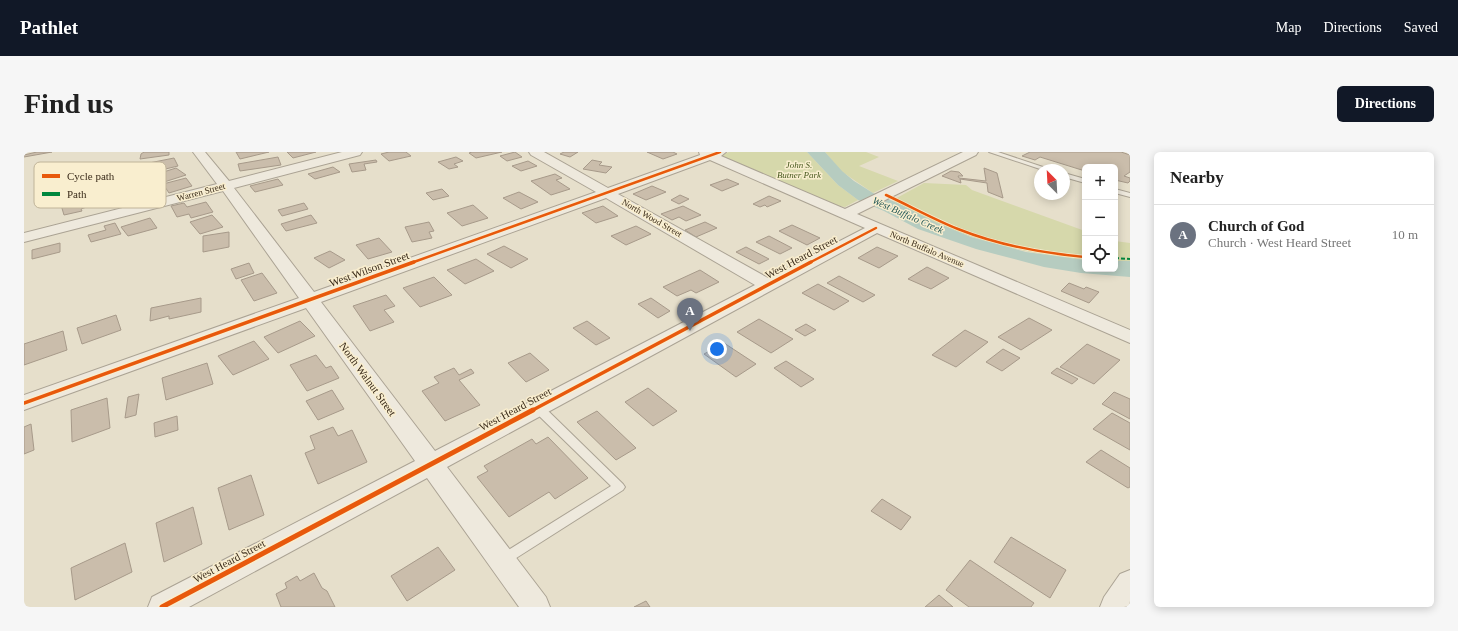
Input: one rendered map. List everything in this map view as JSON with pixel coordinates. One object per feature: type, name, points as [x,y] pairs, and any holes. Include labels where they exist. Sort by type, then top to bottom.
[{"type":"street","name":"North Walnut Street","points":[[199,152],[226,186],[536,607]]},
{"type":"street","name":"Warren Street","points":[[166,201],[356,152]]},
{"type":"street","name":"North Wood Street","points":[[535,152],[768,285]]},
{"type":"street","points":[[846,214],[972,152]]},
{"type":"street","name":"West Wilson Street","points":[[24,403],[711,153]]},
{"type":"street","name":"North Buffalo Avenue","points":[[711,153],[876,228],[1130,337]]},
{"type":"street","name":"Warren Street","points":[[24,238],[141,208]]},
{"type":"street","name":"West Heard Street","points":[[162,607],[876,228]]},
{"type":"street","points":[[1114,607],[1130,583]]},
{"type":"lane","points":[[992,152],[1034,165]]},
{"type":"lane","points":[[1005,156],[1013,152]]},
{"type":"lane","points":[[1070,177],[1082,180]]},
{"type":"lane","points":[[1118,192],[1130,195]]},
{"type":"lane","points":[[502,561],[619,487],[537,407]]},
{"type":"green space","name":"John S. Butner Park","points":[[729,152],[807,152],[838,185],[858,200],[845,207],[839,206],[723,157],[722,155]]},
{"type":"green space","points":[[825,152],[866,152],[879,157],[859,166],[898,181],[873,193],[841,171]]},
{"type":"green space","points":[[924,183],[966,185],[972,190],[1082,230],[1082,260],[1022,250],[982,240],[943,226],[903,208],[893,200]]},
{"type":"green space","points":[[1118,241],[1130,243],[1130,261],[1118,261]]},
{"type":"water","name":"West Buffalo Creek","points":[[807,152],[825,152],[842,171],[854,181],[873,193],[971,237],[1026,252],[1082,260],[1082,272],[1118,272],[1118,261],[1130,261],[1130,277],[1081,273],[1044,267],[976,249],[918,229],[884,211],[858,200],[838,185]]},
{"type":"building","points":[[37,152],[52,152],[24,157],[24,155]]},
{"type":"building","points":[[144,152],[169,152],[169,155],[140,159],[141,154]]},
{"type":"building","points":[[236,152],[269,152],[240,159]]},
{"type":"building","points":[[287,152],[316,152],[293,158]]},
{"type":"building","points":[[389,152],[406,152],[411,156],[389,161],[381,154]]},
{"type":"building","points":[[502,152],[476,158],[469,153]]},
{"type":"building","points":[[515,152],[522,157],[507,161],[500,156]]},
{"type":"building","points":[[564,152],[578,152],[570,157],[560,154]]},
{"type":"building","points":[[647,152],[673,152],[677,154],[663,159]]},
{"type":"building","points":[[1030,152],[1121,152],[1130,155],[1130,172],[1124,176],[1130,178],[1130,181],[1128,183],[1118,181],[1118,164],[1082,164],[1082,170],[1070,166],[1070,164],[1062,164],[1040,157],[1035,160],[1022,156]]},
{"type":"building","points":[[278,157],[281,165],[240,171],[238,164]]},
{"type":"building","points":[[456,157],[463,161],[454,164],[458,167],[449,169],[438,162]]},
{"type":"building","points":[[174,158],[178,166],[166,169],[166,162],[154,162]]},
{"type":"building","points":[[376,160],[377,162],[364,164],[366,170],[352,172],[349,164]]},
{"type":"building","points":[[592,160],[602,162],[599,165],[612,167],[606,173],[583,169]]},
{"type":"building","points":[[528,161],[537,166],[521,171],[512,166]]},
{"type":"building","points":[[333,167],[340,172],[315,179],[308,174]]},
{"type":"building","points":[[176,168],[186,175],[166,181],[166,171]]},
{"type":"building","points":[[984,168],[997,173],[1003,198],[988,192],[987,183],[960,179],[961,183],[942,176],[951,171],[959,172],[963,176],[958,176],[959,178],[986,181]]},
{"type":"building","points":[[555,174],[562,178],[556,180],[570,189],[551,195],[531,181]]},
{"type":"building","points":[[186,178],[192,186],[169,193],[166,188],[166,183]]},
{"type":"building","points":[[278,179],[283,185],[255,192],[250,186]]},
{"type":"building","points":[[727,179],[739,184],[722,191],[710,185]]},
{"type":"building","points":[[652,186],[666,192],[646,200],[633,194]]},
{"type":"building","points":[[442,189],[449,196],[433,200],[426,193]]},
{"type":"building","points":[[519,192],[538,202],[521,209],[503,198]]},
{"type":"building","points":[[680,195],[689,199],[679,204],[671,200]]},
{"type":"building","points":[[769,196],[781,201],[767,207],[765,205],[760,207],[753,204]]},
{"type":"building","points":[[206,202],[213,212],[191,218],[189,214],[177,217],[171,206],[184,203],[187,207]]},
{"type":"building","points":[[304,203],[308,209],[282,216],[278,210]]},
{"type":"building","points":[[473,205],[488,218],[462,226],[447,213]]},
{"type":"building","points":[[603,206],[618,216],[596,223],[582,213]]},
{"type":"building","points":[[683,206],[701,215],[686,221],[679,217],[672,220],[661,214]]},
{"type":"building","points":[[62,208],[84,208],[81,209],[82,211],[64,215]]},
{"type":"building","points":[[212,215],[223,227],[200,234],[190,222]]},
{"type":"building","points":[[311,215],[317,223],[286,231],[281,224]]},
{"type":"building","points":[[150,218],[157,228],[128,236],[121,227]]},
{"type":"building","points":[[429,222],[434,231],[429,232],[432,238],[412,242],[405,227]]},
{"type":"building","points":[[705,222],[717,228],[696,237],[685,230]]},
{"type":"building","points":[[115,223],[121,234],[91,242],[88,235],[106,230],[104,226]]},
{"type":"building","points":[[792,225],[820,238],[807,245],[779,231]]},
{"type":"building","points":[[636,226],[651,234],[626,245],[611,236]]},
{"type":"building","points":[[229,232],[229,247],[203,252],[203,236]]},
{"type":"building","points":[[769,236],[792,248],[780,254],[756,242]]},
{"type":"building","points":[[379,238],[392,252],[368,259],[356,245]]},
{"type":"building","points":[[60,243],[60,252],[32,259],[32,250]]},
{"type":"building","points":[[504,246],[528,259],[511,268],[487,254]]},
{"type":"building","points":[[746,247],[769,259],[759,264],[736,252]]},
{"type":"building","points":[[877,247],[898,256],[879,268],[858,258]]},
{"type":"building","points":[[330,251],[345,260],[329,268],[314,258]]},
{"type":"building","points":[[476,259],[494,271],[465,284],[447,270]]},
{"type":"building","points":[[249,263],[254,273],[236,279],[231,269]]},
{"type":"building","points":[[927,267],[949,278],[931,289],[908,279]]},
{"type":"building","points":[[700,270],[719,282],[696,293],[691,290],[677,296],[663,287]]},
{"type":"building","points":[[262,273],[277,293],[254,301],[241,280]]},
{"type":"building","points":[[839,276],[875,295],[863,302],[827,283]]},
{"type":"building","points":[[434,277],[452,295],[420,307],[403,288]]},
{"type":"building","points":[[1069,283],[1084,289],[1086,287],[1099,292],[1089,303],[1061,291]]},
{"type":"building","points":[[818,284],[849,301],[834,310],[802,293]]},
{"type":"building","points":[[386,295],[395,306],[384,310],[394,322],[370,331],[353,306]]},
{"type":"building","points":[[201,298],[201,312],[169,319],[169,316],[150,321],[151,308]]},
{"type":"building","points":[[651,298],[670,311],[658,318],[638,304]]},
{"type":"building","points":[[116,315],[121,330],[82,344],[77,328]]},
{"type":"building","points":[[1029,318],[1052,330],[1021,350],[998,337]]},
{"type":"building","points":[[759,319],[793,339],[771,353],[737,332]]},
{"type":"building","points":[[300,321],[315,336],[278,353],[264,337]]},
{"type":"building","points":[[587,321],[610,338],[596,345],[573,328]]},
{"type":"building","points":[[806,324],[816,330],[805,336],[795,330]]},
{"type":"building","points":[[965,330],[988,342],[956,367],[932,355]]},
{"type":"building","points":[[63,331],[67,350],[24,365],[24,344]]},
{"type":"building","points":[[254,341],[269,359],[233,375],[218,356]]},
{"type":"building","points":[[724,343],[756,364],[736,377],[704,354]]},
{"type":"building","points":[[1087,344],[1120,360],[1094,384],[1060,367]]},
{"type":"building","points":[[1003,349],[1020,358],[1002,371],[986,362]]},
{"type":"building","points":[[530,353],[549,370],[526,382],[508,363]]},
{"type":"building","points":[[316,355],[326,368],[331,366],[339,378],[307,391],[290,365]]},
{"type":"building","points":[[786,361],[814,379],[801,387],[774,368]]},
{"type":"building","points":[[207,363],[213,384],[166,400],[162,378]]},
{"type":"building","points":[[454,368],[459,375],[471,369],[474,373],[459,380],[480,405],[445,421],[422,391],[439,383],[434,377]]},
{"type":"building","points":[[1057,368],[1078,379],[1072,384],[1051,373]]},
{"type":"building","points":[[648,388],[677,411],[653,426],[625,402]]},
{"type":"building","points":[[332,390],[344,409],[318,420],[306,401]]},
{"type":"building","points":[[1114,392],[1130,399],[1130,419],[1102,404]]},
{"type":"building","points":[[139,394],[136,415],[125,418],[128,397]]},
{"type":"building","points":[[107,398],[110,428],[72,442],[71,410]]},
{"type":"building","points":[[597,411],[636,448],[616,460],[577,422]]},
{"type":"building","points":[[1112,413],[1130,423],[1130,450],[1093,429]]},
{"type":"building","points":[[177,416],[178,430],[155,437],[154,423]]},
{"type":"building","points":[[31,424],[34,450],[24,454],[24,427]]},
{"type":"building","points":[[333,427],[338,436],[352,430],[367,462],[318,484],[305,453],[315,449],[310,436]]},
{"type":"building","points":[[548,437],[588,478],[555,499],[549,492],[509,517],[477,477],[488,471],[484,466],[532,439],[536,444]]},
{"type":"building","points":[[1101,450],[1130,468],[1130,487],[1128,488],[1086,462]]},
{"type":"building","points":[[251,475],[264,515],[229,530],[218,488]]},
{"type":"building","points":[[882,499],[911,517],[901,530],[871,511]]},
{"type":"building","points":[[193,507],[202,544],[164,562],[156,523]]},
{"type":"building","points":[[1011,537],[1066,570],[1050,598],[994,562]]},
{"type":"building","points":[[125,543],[132,572],[75,600],[71,568]]},
{"type":"building","points":[[438,547],[455,570],[407,601],[391,576]]},
{"type":"building","points":[[970,560],[1034,603],[1031,607],[969,607],[946,590]]},
{"type":"building","points":[[314,573],[322,588],[327,591],[335,607],[281,607],[276,594],[287,588],[285,583],[297,576],[300,581]]},
{"type":"building","points":[[939,595],[953,607],[925,607]]},
{"type":"building","points":[[646,601],[650,607],[634,607]]},
{"type":"marked path","points":[[1118,258],[1130,259]]},
{"type":"cycle path","points":[[24,403],[720,152]]},
{"type":"cycle path","points":[[886,195],[927,216],[993,241],[1030,250],[1082,257]]},
{"type":"cycle path","points":[[162,607],[876,228]]},
{"type":"place","name":"Church of God","points":[[690,331]]}]
